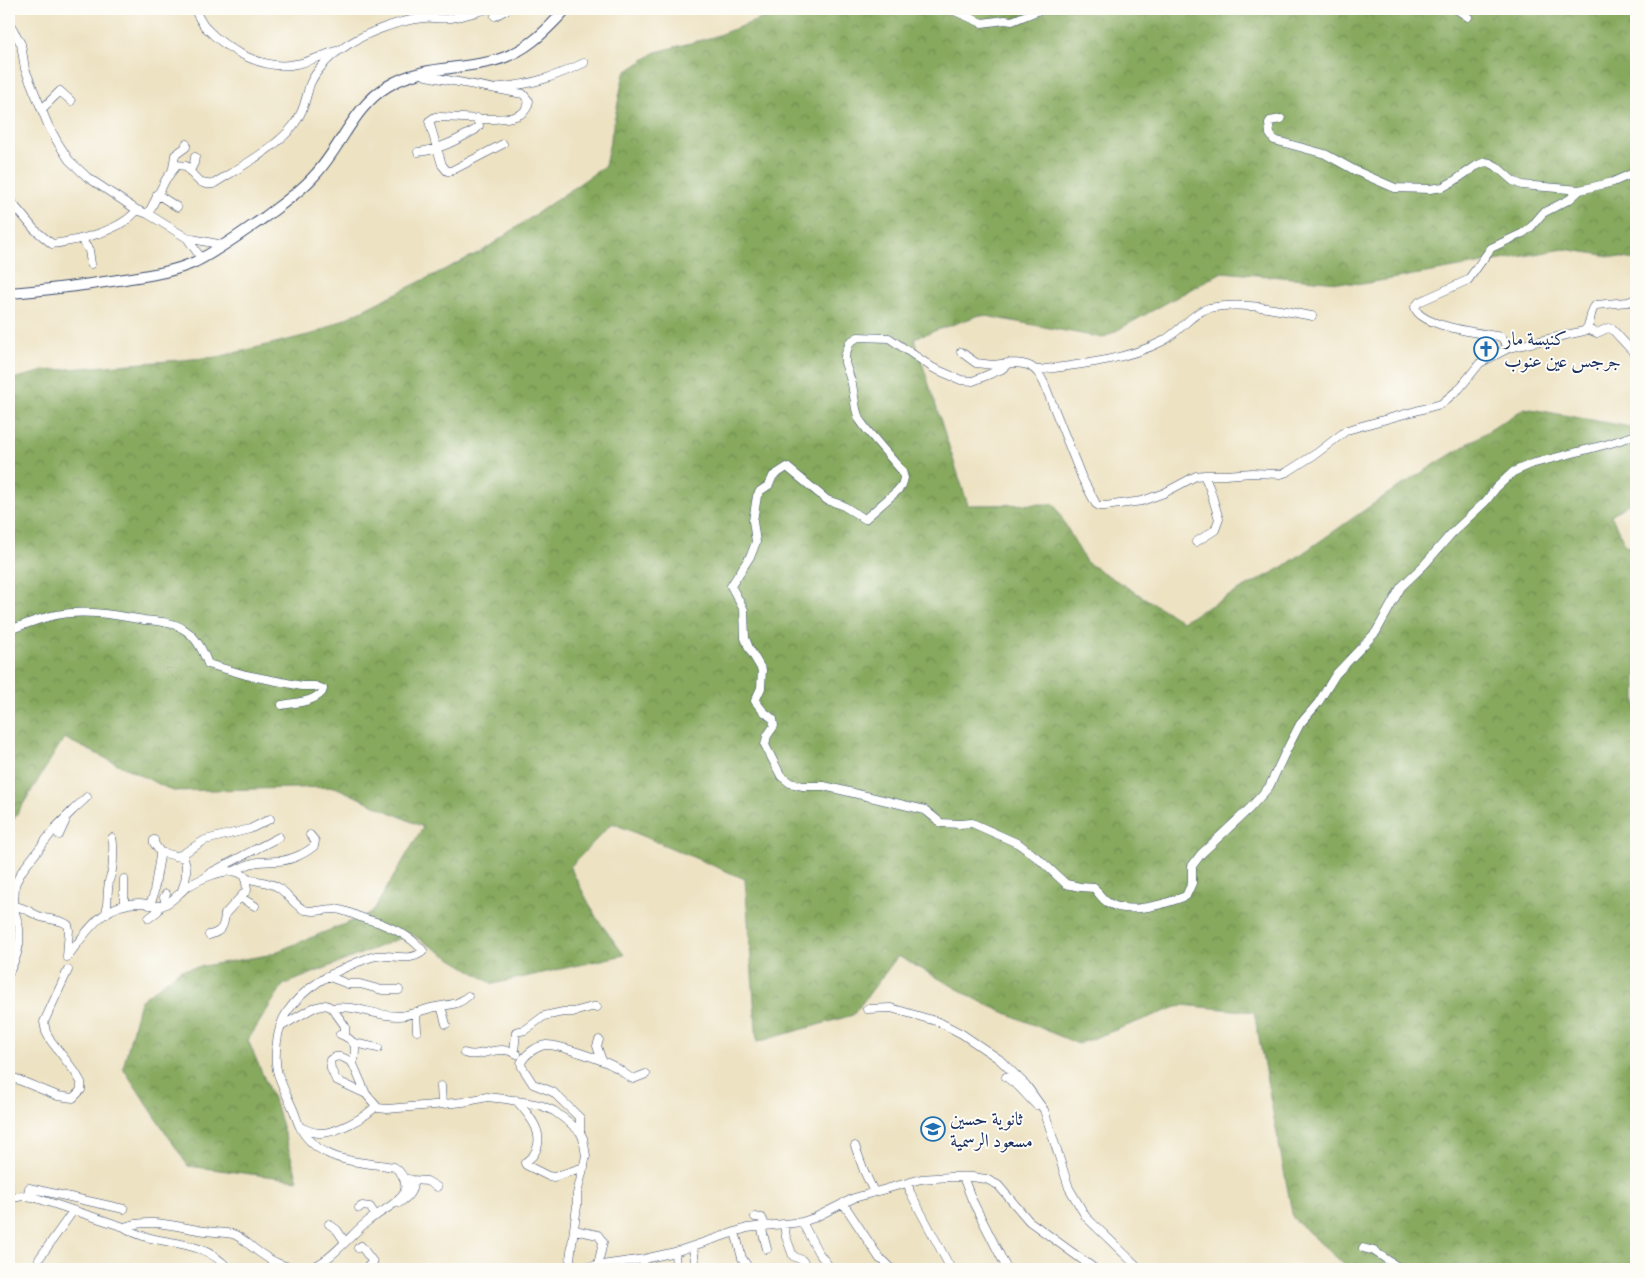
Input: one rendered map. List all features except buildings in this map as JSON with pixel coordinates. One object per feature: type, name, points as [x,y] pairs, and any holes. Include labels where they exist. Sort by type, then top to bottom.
[{"type":"street","points":[[194,9],[206,28],[226,46],[259,62],[288,65],[297,64],[338,50],[388,26],[428,17],[451,18],[488,9]]},
{"type":"street","points":[[495,16],[508,9]]},
{"type":"street","points":[[9,293],[103,282],[159,273],[179,268],[201,258],[256,223],[307,184],[326,162],[361,109],[377,94],[396,82],[419,73],[493,61],[508,56],[532,43],[566,9]]},
{"type":"street","points":[[950,9],[982,23],[997,20],[1012,21],[1042,9]]},
{"type":"street","points":[[1456,9],[1468,17]]},
{"type":"street","points":[[9,22],[21,44],[25,69],[48,125],[69,160],[87,177],[137,210],[148,214],[188,238],[223,245]]},
{"type":"street","points":[[173,168],[177,165],[183,165],[199,182],[206,185],[212,184],[276,142],[293,127],[307,100],[313,79],[338,50]]},
{"type":"street","points":[[490,87],[528,84],[552,78],[584,63]]},
{"type":"street","points":[[419,73],[426,76],[522,94],[529,101],[528,106],[517,116],[503,118],[440,116],[429,121],[442,165],[447,171],[451,171],[503,144]]},
{"type":"street","points":[[42,109],[60,90],[72,101]]},
{"type":"street","points":[[418,152],[438,148],[475,130],[479,126],[477,118]]},
{"type":"street","points":[[1281,119],[1269,124],[1270,134],[1274,140],[1325,154],[1356,172],[1395,188],[1430,189],[1443,187],[1476,166],[1486,162],[1490,162],[1513,181],[1522,185],[1580,190],[1613,182],[1636,172]]},
{"type":"street","points":[[148,214],[157,194],[173,168],[174,155],[186,147],[186,144]]},
{"type":"street","points":[[190,171],[195,157]]},
{"type":"street","points":[[1509,348],[1501,337],[1467,332],[1439,324],[1418,313],[1415,307],[1419,302],[1468,280],[1491,248],[1522,233],[1544,214],[1580,190]]},
{"type":"street","points":[[157,194],[177,207]]},
{"type":"street","points":[[9,199],[34,229],[52,244],[81,239],[102,232],[134,214],[137,210]]},
{"type":"street","points":[[188,238],[201,258]]},
{"type":"street","points":[[81,239],[89,250],[91,264]]},
{"type":"street","points":[[1587,329],[1591,313],[1596,305],[1636,299]]},
{"type":"street","points":[[1037,370],[1092,362],[1143,350],[1164,340],[1207,308],[1227,306],[1260,307],[1312,316]]},
{"type":"street","points":[[961,352],[976,363],[1026,364],[1037,370],[1044,382],[1082,478],[1099,506],[1142,501],[1164,493],[1196,476],[1252,473],[1281,474],[1290,471],[1345,431],[1441,404],[1458,389],[1480,363],[1509,348],[1574,334],[1587,329],[1597,333],[1608,328],[1612,329],[1636,355]]},
{"type":"street","points":[[1009,364],[1002,369],[973,381],[960,380],[934,368],[889,338],[858,337],[850,342],[844,363],[852,384],[859,419],[902,471],[904,478],[902,485],[897,491],[865,519],[842,505],[827,500],[787,467],[773,476],[768,485],[757,496],[754,521],[756,542],[751,555],[731,586],[744,610],[745,638],[762,670],[762,681],[756,701],[763,711],[773,719],[774,726],[767,736],[765,745],[781,776],[790,783],[803,786],[824,786],[884,802],[925,810],[941,823],[972,823],[1019,844],[1066,884],[1094,888],[1107,902],[1126,909],[1168,902],[1186,896],[1192,883],[1192,866],[1201,854],[1269,787],[1300,724],[1318,703],[1336,674],[1376,632],[1401,587],[1424,565],[1450,534],[1486,501],[1496,488],[1513,472],[1531,464],[1636,435]]},
{"type":"street","points":[[1196,542],[1215,530],[1218,519],[1204,475]]},
{"type":"street","points":[[9,630],[54,615],[80,613],[97,613],[174,625],[184,629],[194,639],[200,646],[208,664],[246,675],[302,686],[315,686],[322,690],[316,698],[282,705]]},
{"type":"street","points":[[9,973],[18,955],[19,930],[14,912],[15,884],[22,871],[56,827],[87,797]]},
{"type":"street","points":[[59,835],[73,810]]},
{"type":"street","points":[[177,858],[205,840],[250,828],[270,819]]},
{"type":"street","points":[[203,878],[234,871],[252,863],[279,862],[295,857],[314,846],[315,841],[310,835]]},
{"type":"street","points":[[150,918],[163,906],[212,871],[279,837]]},
{"type":"street","points":[[106,914],[109,900],[109,880],[113,866],[112,852],[114,845],[112,838]]},
{"type":"street","points":[[154,840],[155,846],[160,852],[177,858],[184,858],[186,869],[185,881],[181,893]]},
{"type":"street","points":[[149,904],[154,892],[160,852]]},
{"type":"street","points":[[234,871],[240,872],[250,879],[276,886],[287,894],[300,908],[305,910],[342,910],[382,924],[403,934],[419,945],[423,951],[419,955],[411,957],[370,957],[327,976],[301,996],[287,1011],[280,1028],[276,1058],[277,1072],[300,1127],[314,1144],[326,1153],[340,1159],[394,1166],[413,1184],[409,1196],[372,1223],[367,1222]]},
{"type":"street","points":[[209,935],[218,932],[225,923],[225,914],[247,890],[245,876]]},
{"type":"street","points":[[124,879],[124,905]]},
{"type":"street","points":[[163,906],[166,894]]},
{"type":"street","points":[[241,898],[254,906]]},
{"type":"street","points":[[14,906],[19,906],[41,917],[59,921],[68,926],[70,930],[67,957],[90,926],[119,906],[140,903],[163,906]]},
{"type":"street","points":[[9,1076],[58,1096],[73,1098],[82,1090],[79,1078],[51,1041],[46,1032],[44,1022],[68,970]]},
{"type":"street","points":[[327,976],[348,984],[360,984],[382,990],[399,990]]},
{"type":"street","points":[[332,1008],[340,1006],[400,1016],[458,1004],[468,996]]},
{"type":"street","points":[[280,1028],[313,1008],[326,1005],[332,1008],[345,1026],[343,1035],[350,1038],[354,1044],[353,1064]]},
{"type":"street","points":[[441,1006],[446,1024]]},
{"type":"street","points":[[514,1052],[516,1032],[525,1030],[544,1016],[592,1007],[596,1008]]},
{"type":"street","points":[[868,1009],[891,1008],[939,1022],[962,1034],[999,1058],[1026,1085],[1044,1110],[1069,1188],[1086,1217],[1140,1269]]},
{"type":"street","points":[[416,1012],[417,1031]]},
{"type":"street","points":[[599,1040],[597,1046],[602,1061]]},
{"type":"street","points":[[354,1044],[378,1048]]},
{"type":"street","points":[[521,1063],[526,1055],[541,1046],[547,1045],[602,1061],[618,1068],[633,1079],[646,1074]]},
{"type":"street","points":[[464,1053],[479,1055],[494,1050],[514,1052],[533,1084],[552,1092],[580,1118],[580,1132],[586,1146],[586,1156],[577,1194],[578,1206],[570,1259],[573,1269],[644,1259],[676,1252],[735,1232],[763,1226],[802,1222],[854,1198],[934,1177],[986,1179],[998,1185],[1029,1221],[1095,1269]]},
{"type":"street","points":[[366,1094],[336,1080],[330,1064],[330,1060],[333,1057],[342,1056],[353,1064],[366,1094],[376,1106],[387,1109],[442,1104],[487,1097],[516,1100],[529,1102],[554,1111],[580,1132]]},
{"type":"street","points":[[618,1068],[622,1061]]},
{"type":"street","points":[[1006,1077],[1018,1086],[1039,1108],[1044,1110]]},
{"type":"street","points":[[441,1086],[442,1104]]},
{"type":"street","points":[[516,1100],[533,1120],[537,1130],[538,1146],[532,1157],[525,1162],[526,1165],[554,1177],[584,1167]]},
{"type":"street","points":[[300,1127],[319,1133],[327,1132],[357,1120],[376,1106]]},
{"type":"street","points":[[855,1146],[874,1192]]},
{"type":"street","points":[[963,1177],[972,1200],[1008,1268]]},
{"type":"street","points":[[408,1179],[427,1181],[437,1187]]},
{"type":"street","points":[[124,1227],[149,1223],[167,1224],[233,1234],[270,1261],[285,1267],[311,1268],[336,1251],[367,1222],[401,1197],[408,1179]]},
{"type":"street","points":[[908,1183],[913,1197],[951,1269]]},
{"type":"street","points":[[28,1196],[29,1188],[124,1209]]},
{"type":"street","points":[[9,1199],[28,1196],[124,1227],[132,1232],[148,1237],[181,1243],[218,1258],[229,1269]]},
{"type":"street","points":[[843,1203],[880,1259],[892,1269]]},
{"type":"street","points":[[359,1208],[370,1207],[376,1216]]},
{"type":"street","points":[[40,1259],[73,1211]]},
{"type":"street","points":[[755,1217],[762,1218],[766,1249]]},
{"type":"street","points":[[802,1222],[818,1252],[831,1269]]},
{"type":"street","points":[[329,1224],[337,1230],[345,1242]]},
{"type":"street","points":[[784,1225],[793,1256],[802,1260],[808,1269]]},
{"type":"street","points":[[574,1230],[598,1235],[603,1242],[598,1266]]},
{"type":"street","points":[[735,1232],[739,1251],[749,1269]]},
{"type":"street","points":[[358,1248],[361,1246],[373,1262],[365,1269]]},
{"type":"street","points":[[693,1246],[695,1261]]},
{"type":"street","points":[[1363,1248],[1374,1251],[1401,1269]]},
{"type":"street","points":[[676,1252],[676,1269]]},
{"type":"street","points":[[643,1269],[644,1259]]},
{"type":"green space","points":[[787,9],[1636,9],[1636,260],[1564,249],[1362,284],[1222,272],[1103,338],[980,315],[914,338],[968,505],[1054,504],[1086,562],[1182,621],[1283,567],[1386,495],[1525,408],[1636,428],[1636,499],[1611,515],[1626,546],[1636,543],[1636,1268],[1349,1269],[1293,1218],[1254,1012],[1182,1005],[1078,1044],[985,1004],[898,956],[853,1015],[757,1042],[745,879],[612,823],[570,867],[596,917],[624,955],[493,984],[411,934],[283,985],[248,1040],[276,1106],[298,1180],[188,1166],[123,1068],[140,1001],[180,970],[268,955],[372,913],[423,827],[335,787],[173,791],[64,738],[9,827],[9,380],[44,371],[218,357],[316,333],[484,250],[605,166],[624,73],[656,52],[713,37]]},
{"type":"place","name":"كنيسة مار جرجس عين عنوب","points":[[1486,349]]},
{"type":"place","name":"ثانوية حسين مسعود الرسمية","points":[[933,1129]]}]
